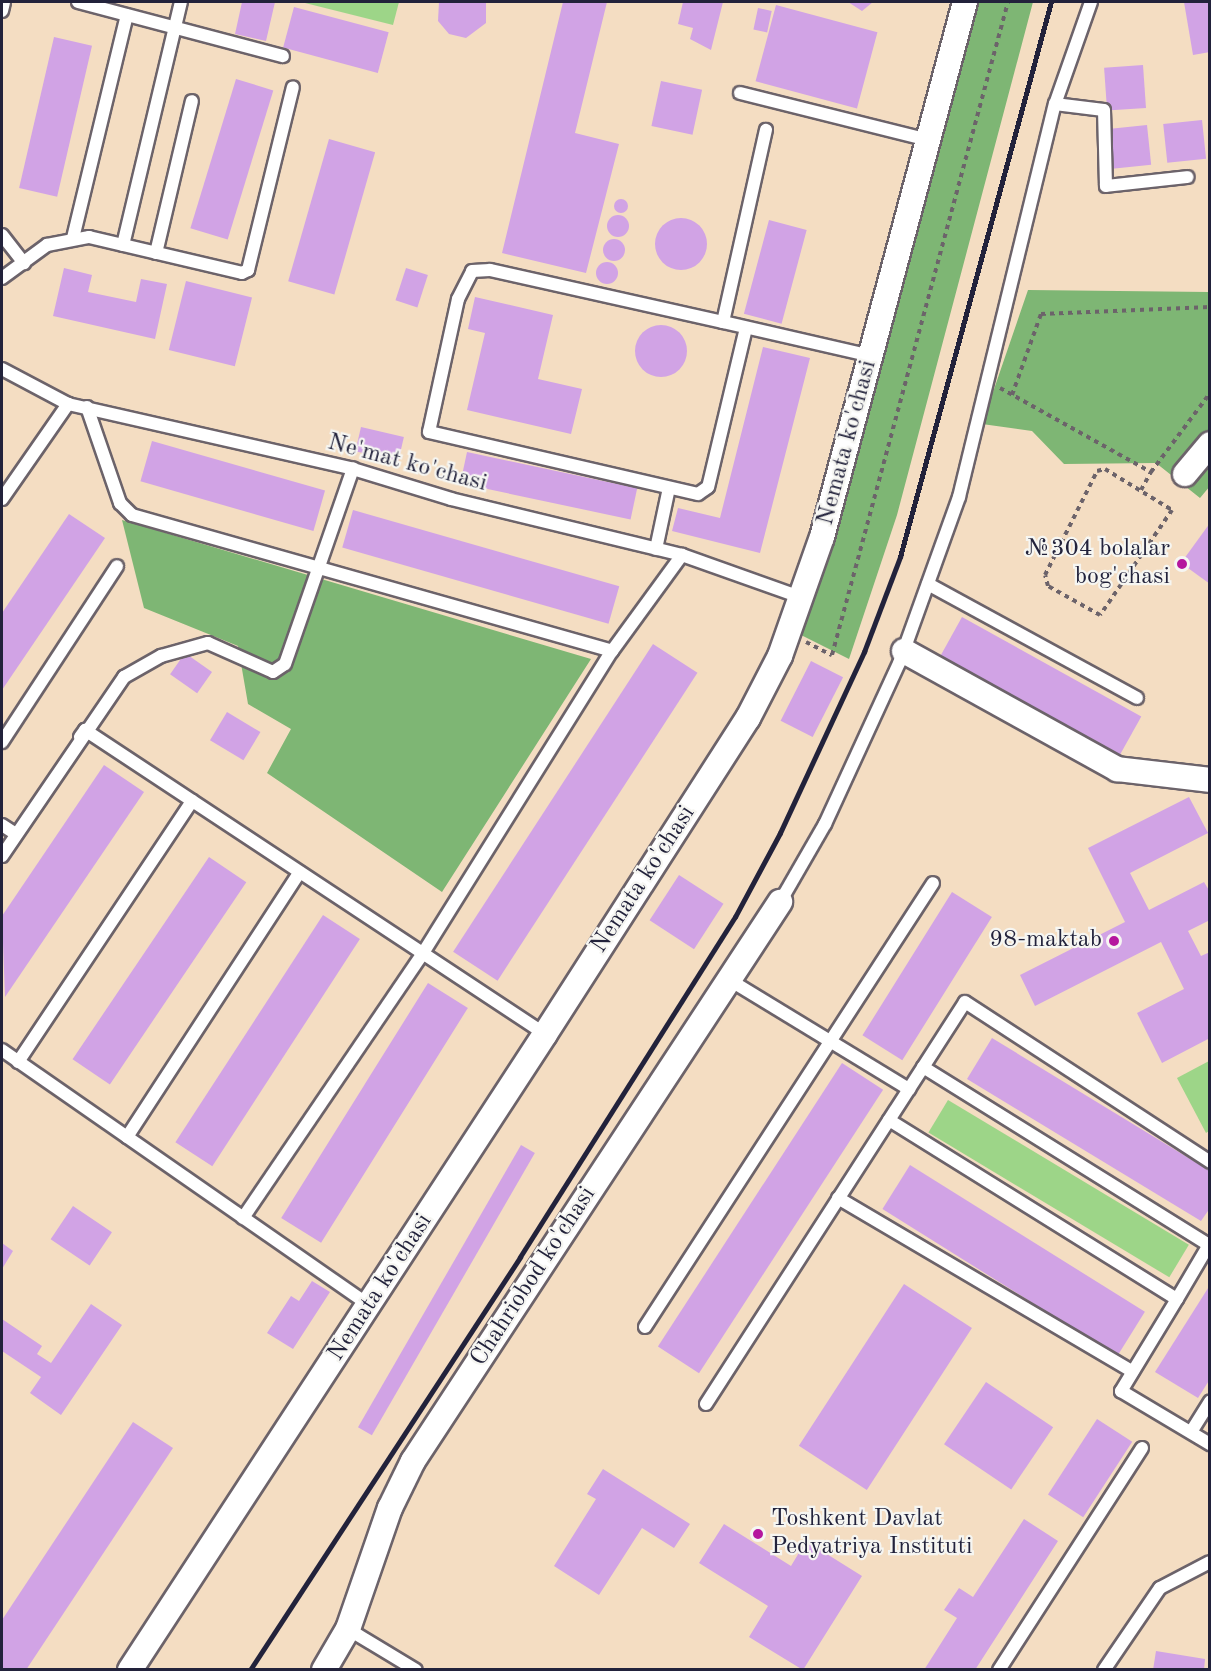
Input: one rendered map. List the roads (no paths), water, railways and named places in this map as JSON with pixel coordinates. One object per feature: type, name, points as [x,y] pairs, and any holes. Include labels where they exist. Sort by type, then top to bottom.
[{"type":"street","name":"Nemata ko'chasi","points":[[130,1670],[371,1306],[748,718],[789,633],[803,598],[871,356],[965,2]]},
{"type":"street","points":[[1185,474],[1209,444]]},
{"type":"street","points":[[904,651],[1117,769],[1209,780]]},
{"type":"street","name":"Chahriobod ko'chasi","points":[[324,1670],[348,1629],[390,1508],[413,1461],[780,902]]},
{"type":"lane","points":[[2,11],[4,2]]},
{"type":"lane","points":[[78,2],[283,56]]},
{"type":"lane","points":[[123,245],[181,2]]},
{"type":"lane","points":[[780,902],[825,824],[904,651],[959,497],[1055,104],[1091,2]]},
{"type":"lane","points":[[73,238],[127,15]]},
{"type":"lane","points":[[2,278],[47,245],[73,238],[123,245],[242,273],[248,270],[293,87]]},
{"type":"lane","points":[[740,93],[928,140]]},
{"type":"lane","points":[[156,253],[192,101]]},
{"type":"lane","points":[[1055,104],[1104,110],[1106,186],[1188,177]]},
{"type":"lane","points":[[723,322],[766,130]]},
{"type":"lane","points":[[2,235],[24,263]]},
{"type":"lane","points":[[746,328],[708,487],[698,494],[429,432],[458,299],[472,271],[490,270],[871,356]]},
{"type":"lane","name":"Ne'mat ko'chasi","points":[[2,369],[68,404],[353,469],[451,500],[682,555],[803,598]]},
{"type":"lane","points":[[2,499],[68,404]]},
{"type":"lane","points":[[87,407],[125,511],[319,569],[612,651]]},
{"type":"lane","points":[[2,856],[77,740],[124,677],[161,656],[208,643],[273,672],[280,670],[319,569],[353,469]]},
{"type":"lane","points":[[656,549],[669,488]]},
{"type":"lane","points":[[243,1218],[423,953],[612,651],[682,555]]},
{"type":"lane","points":[[2,742],[117,566]]},
{"type":"lane","points":[[928,584],[1137,698]]},
{"type":"lane","points":[[77,740],[85,730],[545,1034]]},
{"type":"lane","points":[[18,1062],[192,801]]},
{"type":"lane","points":[[2,825],[16,834]]},
{"type":"lane","points":[[127,1137],[300,872]]},
{"type":"lane","points":[[645,1328],[933,883]]},
{"type":"lane","points":[[728,978],[909,1089]]},
{"type":"lane","points":[[706,1404],[965,1002],[1209,1162]]},
{"type":"lane","points":[[2,1050],[371,1306]]},
{"type":"lane","points":[[923,1067],[1209,1244],[1121,1390],[1209,1443]]},
{"type":"lane","points":[[889,1120],[1177,1299]]},
{"type":"lane","points":[[838,1198],[1133,1372]]},
{"type":"lane","points":[[1191,1432],[1209,1402]]},
{"type":"lane","points":[[999,1670],[1142,1448]]},
{"type":"lane","points":[[1104,1670],[1160,1588],[1209,1562]]},
{"type":"lane","points":[[348,1629],[416,1670]]},
{"type":"railway","points":[[250,1670],[520,1257],[735,917],[780,833],[864,652],[900,557],[1051,2]]},
{"type":"place","name":"№304 bolalar bog'chasi","points":[[1182,564]]},
{"type":"place","name":"98-maktab","points":[[1114,941]]},
{"type":"place","name":"Toshkent Davlat Pedyatriya Instituti","points":[[758,1534]]}]
